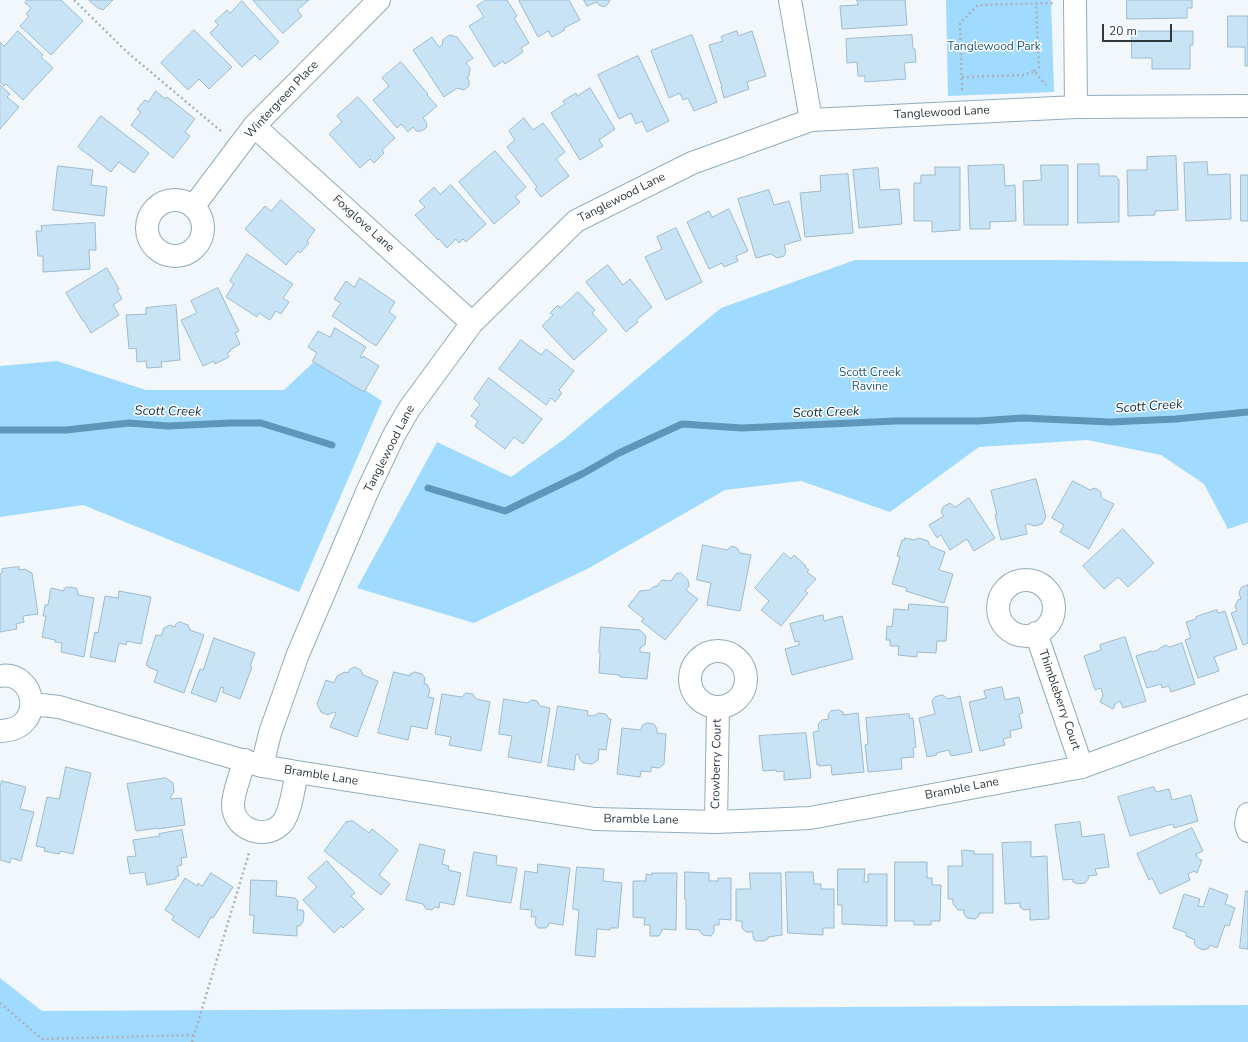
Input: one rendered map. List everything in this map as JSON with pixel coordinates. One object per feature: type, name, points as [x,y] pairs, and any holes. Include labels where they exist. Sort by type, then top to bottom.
[{"type":"street","name":"Wintergreen Place","points":[[193,207],[254,126],[379,0]]},
{"type":"street","points":[[790,0],[811,120]]},
{"type":"street","points":[[1066,1],[1076,107]]},
{"type":"street","name":"Tanglewood Lane","points":[[253,763],[270,733],[298,654],[366,492],[394,435],[409,409],[472,323],[576,221],[692,163],[811,120],[1076,107],[1248,106]]},
{"type":"street","name":"Foxglove Lane","points":[[254,126],[472,323]]},
{"type":"street","name":"Thimbleberry Court","points":[[1036,633],[1082,766]]},
{"type":"street","points":[[0,676],[12,676],[20,680],[31,695],[32,704],[30,713],[25,721],[18,727],[9,731],[0,731]]},
{"type":"street","name":"Bramble Lane","points":[[32,704],[59,707],[253,763],[297,772],[595,819],[716,822],[810,818],[1082,766],[1248,706]]},
{"type":"street","name":"Crowberry Court","points":[[716,822],[718,707]]},
{"type":"street","points":[[253,763],[234,797],[233,806],[235,815],[240,823],[255,832],[266,832],[275,829],[282,823],[287,815],[297,772]]},
{"type":"street","points":[[1248,814],[1246,824],[1248,831]]},
{"type":"path","points":[[74,0],[127,52],[239,147]]},
{"type":"path","points":[[962,92],[960,23],[978,5],[1066,1]]},
{"type":"path","points":[[962,77],[1024,75],[1034,72],[1039,67],[1036,3]]},
{"type":"path","points":[[1034,72],[1051,90]]},
{"type":"path","points":[[192,1042],[255,832]]},
{"type":"path","points":[[0,1002],[42,1038],[194,1035]]},
{"type":"green space","name":"Tanglewood Park","points":[[946,0],[1051,0],[1054,92],[948,96]]},
{"type":"green space","name":"Scott Creek Ravine","points":[[855,260],[1248,262],[1248,522],[1228,529],[1204,484],[1161,455],[1087,440],[979,447],[890,512],[801,481],[725,490],[589,568],[474,623],[357,588],[437,442],[511,477],[563,440],[721,308]]},
{"type":"green space","points":[[317,359],[382,401],[299,592],[83,505],[0,517],[0,366],[57,361],[146,390],[284,390]]},
{"type":"green space","points":[[0,978],[42,1011],[1248,1005],[1248,1042],[0,1042]]},
{"type":"building","points":[[27,0],[61,0],[83,21],[51,55],[20,26],[29,16],[26,14],[31,8],[25,3]]},
{"type":"building","points":[[89,0],[113,0],[103,10],[98,8]]},
{"type":"building","points":[[253,0],[309,0],[297,10],[302,16],[283,33]]},
{"type":"building","points":[[486,0],[507,0],[517,16],[514,18],[529,43],[521,48],[523,52],[505,64],[503,61],[494,67],[469,26],[484,17],[477,6]]},
{"type":"building","points":[[569,0],[580,20],[564,28],[565,30],[552,37],[548,31],[538,37],[519,1]]},
{"type":"building","points":[[584,0],[610,0],[604,7],[599,5],[597,2],[587,6]]},
{"type":"building","points":[[857,0],[905,0],[907,25],[842,29],[840,6],[858,5]]},
{"type":"building","points":[[1127,0],[1192,0],[1192,8],[1187,8],[1187,18],[1127,19]]},
{"type":"building","points":[[242,1],[279,42],[260,60],[255,55],[242,67],[210,33],[218,25],[215,21],[227,10],[230,13]]},
{"type":"building","points":[[1228,16],[1248,16],[1248,66],[1245,66],[1245,47],[1228,47]]},
{"type":"building","points":[[194,30],[232,67],[209,89],[199,79],[188,90],[161,63]]},
{"type":"building","points":[[18,31],[43,55],[41,57],[53,68],[23,100],[6,84],[4,86],[0,82],[0,42],[4,46]]},
{"type":"building","points":[[737,31],[738,36],[752,31],[766,76],[747,82],[749,89],[724,98],[709,45],[723,41],[721,37]]},
{"type":"building","points":[[1132,31],[1193,31],[1193,45],[1190,45],[1190,69],[1152,69],[1152,58],[1132,58]]},
{"type":"building","points":[[450,35],[457,37],[473,58],[466,63],[470,68],[469,76],[467,77],[469,86],[464,90],[457,88],[444,97],[413,50],[432,37],[439,47],[442,45],[443,40]]},
{"type":"building","points":[[692,35],[717,102],[694,111],[688,98],[683,100],[680,93],[669,98],[651,51]]},
{"type":"building","points":[[912,35],[916,62],[904,63],[906,79],[865,82],[865,76],[858,76],[857,62],[847,63],[846,39]]},
{"type":"building","points":[[638,56],[669,121],[647,132],[642,121],[636,124],[631,113],[619,119],[598,75]]},
{"type":"building","points":[[401,62],[437,106],[423,118],[427,127],[422,131],[416,131],[413,127],[408,132],[401,124],[397,128],[373,100],[389,86],[382,78]]},
{"type":"building","points":[[0,85],[10,94],[7,97],[19,107],[0,129]]},
{"type":"building","points":[[590,88],[615,129],[599,140],[603,146],[580,160],[551,113],[565,104],[563,101],[576,93],[577,96]]},
{"type":"building","points":[[156,91],[165,99],[167,97],[195,119],[185,132],[190,136],[173,158],[131,125],[141,112],[137,109],[145,100],[148,102]]},
{"type":"building","points":[[358,97],[395,138],[382,150],[384,153],[374,163],[370,159],[360,168],[329,134],[342,122],[337,116]]},
{"type":"building","points":[[101,116],[149,153],[134,173],[119,162],[111,172],[78,147]]},
{"type":"building","points":[[524,118],[533,130],[543,123],[565,152],[556,159],[569,176],[541,197],[535,189],[537,187],[507,147],[515,140],[509,131]]},
{"type":"building","points":[[495,151],[526,187],[515,197],[520,202],[494,224],[459,182]]},
{"type":"building","points":[[1176,156],[1178,210],[1155,211],[1155,215],[1128,216],[1127,170],[1147,170],[1147,157]]},
{"type":"building","points":[[1207,162],[1208,175],[1230,174],[1231,219],[1186,221],[1184,163]]},
{"type":"building","points":[[1078,164],[1099,164],[1099,176],[1116,176],[1119,180],[1119,222],[1078,223]]},
{"type":"building","points":[[1004,165],[1005,186],[1015,185],[1016,221],[990,222],[990,229],[970,229],[968,166]]},
{"type":"building","points":[[1041,165],[1068,165],[1068,225],[1024,225],[1023,181],[1041,180]]},
{"type":"building","points":[[58,166],[93,170],[91,185],[107,187],[104,216],[53,210]]},
{"type":"building","points":[[935,167],[960,167],[960,230],[932,232],[932,221],[914,221],[914,183],[921,183],[921,175],[935,175]]},
{"type":"building","points":[[878,168],[880,190],[899,189],[902,224],[859,228],[853,170]]},
{"type":"building","points":[[848,174],[853,233],[805,237],[800,193],[821,191],[820,176]]},
{"type":"building","points":[[1241,175],[1248,175],[1248,221],[1241,221]]},
{"type":"building","points":[[451,185],[486,224],[466,242],[463,239],[459,243],[456,239],[447,248],[415,215],[425,207],[419,201],[434,187],[440,194]]},
{"type":"building","points":[[769,190],[774,205],[789,201],[801,240],[784,245],[786,251],[784,256],[777,258],[771,254],[756,258],[738,199]]},
{"type":"building","points":[[281,200],[315,230],[307,241],[309,243],[300,253],[298,251],[286,265],[245,229],[265,206],[271,211]]},
{"type":"building","points":[[729,209],[748,251],[736,256],[738,261],[724,267],[722,263],[709,269],[687,222],[709,211],[712,217]]},
{"type":"building","points":[[95,223],[96,250],[89,250],[90,269],[43,272],[43,256],[38,256],[36,231],[42,231],[41,226]]},
{"type":"building","points":[[676,228],[702,282],[666,300],[645,257],[662,249],[657,237]]},
{"type":"building","points":[[247,254],[293,284],[283,298],[289,302],[281,314],[276,311],[270,320],[259,313],[257,317],[226,297],[234,284],[230,281]]},
{"type":"building","points":[[608,265],[623,285],[630,279],[652,307],[636,320],[638,322],[626,332],[586,282]]},
{"type":"building","points":[[107,268],[119,289],[117,290],[122,299],[113,305],[119,315],[91,333],[66,293]]},
{"type":"building","points":[[360,278],[395,302],[389,312],[396,317],[376,346],[332,316],[341,303],[334,299],[346,281],[354,287]]},
{"type":"building","points":[[218,288],[239,331],[235,333],[240,344],[227,353],[229,357],[215,364],[214,361],[203,366],[181,320],[197,313],[191,301]]},
{"type":"building","points":[[578,292],[595,310],[592,313],[607,330],[574,360],[542,326],[553,315],[550,313],[558,305],[560,308]]},
{"type":"building","points":[[176,305],[180,360],[161,362],[162,367],[147,368],[146,361],[137,362],[136,348],[129,349],[126,315],[146,314],[146,308]]},
{"type":"building","points":[[335,328],[366,347],[360,357],[362,358],[363,356],[379,366],[364,392],[312,361],[317,353],[308,347],[318,331],[330,337]]},
{"type":"building","points":[[521,340],[541,355],[546,349],[574,371],[559,390],[562,393],[555,402],[551,398],[546,405],[499,369]]},
{"type":"building","points":[[489,378],[542,419],[523,444],[514,437],[505,449],[475,426],[478,421],[471,416],[480,404],[474,399]]},
{"type":"building","points":[[1036,479],[1046,517],[1042,524],[1034,526],[1029,524],[1025,525],[1027,534],[1001,540],[991,491]]},
{"type":"building","points":[[1073,481],[1090,490],[1095,488],[1101,492],[1101,498],[1114,504],[1089,549],[1060,532],[1064,525],[1052,518]]},
{"type":"building","points":[[969,498],[995,538],[974,551],[967,539],[950,550],[941,535],[937,538],[929,525],[944,516],[941,512],[943,507],[950,503],[955,507]]},
{"type":"building","points":[[1123,529],[1154,563],[1128,587],[1118,577],[1104,589],[1083,566]]},
{"type":"building","points":[[905,538],[914,540],[919,538],[928,541],[930,546],[945,552],[939,570],[953,574],[944,603],[906,591],[907,588],[892,584],[900,557],[897,556],[902,540]]},
{"type":"building","points":[[703,545],[727,550],[732,546],[737,548],[740,553],[751,555],[740,611],[707,605],[711,583],[697,580]]},
{"type":"building","points":[[784,553],[791,559],[794,555],[806,566],[805,567],[809,570],[807,572],[816,579],[805,591],[808,593],[781,626],[761,610],[769,601],[755,588]]},
{"type":"building","points":[[19,567],[19,570],[25,569],[32,573],[38,614],[23,616],[24,622],[16,624],[17,629],[0,632],[0,574],[2,573],[2,569]]},
{"type":"building","points":[[681,573],[688,580],[689,586],[686,590],[698,599],[665,640],[641,621],[644,619],[628,606],[640,591],[650,590],[657,586],[662,580],[671,581],[676,574]]},
{"type":"building","points":[[1248,585],[1248,643],[1243,645],[1231,613],[1237,611],[1235,606],[1238,600],[1241,599],[1239,593],[1241,588]]},
{"type":"building","points":[[67,587],[76,588],[78,595],[94,598],[84,657],[61,652],[62,643],[42,637],[46,616],[43,616],[45,605],[48,605],[51,588],[64,591]]},
{"type":"building","points":[[119,591],[151,597],[141,644],[127,641],[126,645],[119,643],[115,662],[90,657],[95,632],[98,633],[105,596],[118,598]]},
{"type":"building","points":[[909,604],[948,607],[946,641],[937,641],[936,653],[917,652],[917,657],[898,655],[899,646],[890,646],[890,640],[886,640],[887,626],[892,627],[894,609],[908,610]]},
{"type":"building","points":[[1217,610],[1218,613],[1225,611],[1237,649],[1214,657],[1219,671],[1198,678],[1185,640],[1191,638],[1186,622]]},
{"type":"building","points":[[823,615],[824,621],[842,616],[853,659],[792,675],[785,649],[799,645],[799,641],[795,642],[790,624]]},
{"type":"building","points":[[180,622],[188,625],[190,630],[204,635],[184,693],[154,682],[158,671],[146,665],[156,635],[161,636],[164,628],[170,625],[175,627],[176,624]]},
{"type":"building","points":[[601,627],[640,630],[646,636],[645,645],[640,648],[640,652],[650,653],[647,679],[620,677],[620,675],[599,673]]},
{"type":"building","points":[[1125,637],[1146,701],[1123,708],[1120,701],[1116,703],[1113,709],[1100,702],[1103,696],[1101,688],[1095,690],[1084,656],[1101,650],[1100,645]]},
{"type":"building","points":[[214,638],[255,653],[250,666],[252,667],[240,699],[222,692],[224,688],[221,687],[216,702],[191,693],[200,669],[203,670]]},
{"type":"building","points":[[1182,643],[1195,684],[1171,692],[1169,686],[1162,688],[1161,684],[1147,688],[1136,656],[1158,650],[1166,645],[1169,647]]},
{"type":"building","points":[[355,667],[361,670],[363,675],[378,681],[357,737],[330,727],[336,713],[334,712],[328,715],[321,712],[317,704],[326,680],[334,683],[337,676],[345,672],[348,673],[349,670]]},
{"type":"building","points":[[394,672],[410,676],[410,674],[415,672],[422,674],[425,678],[424,684],[427,684],[430,690],[428,697],[434,698],[427,729],[411,726],[408,740],[378,733]]},
{"type":"building","points":[[1002,687],[1005,700],[1019,697],[1023,713],[1019,714],[1022,728],[1010,731],[1011,737],[1003,739],[1005,745],[980,751],[969,702],[986,698],[984,691]]},
{"type":"building","points":[[466,693],[473,694],[476,699],[490,702],[481,751],[449,745],[451,737],[435,734],[442,694],[462,697]]},
{"type":"building","points":[[943,695],[948,699],[960,696],[972,752],[951,756],[949,750],[927,757],[919,718],[935,714],[932,701],[935,697]]},
{"type":"building","points":[[504,699],[527,703],[532,700],[537,701],[540,706],[550,708],[541,763],[508,757],[512,736],[499,734]]},
{"type":"building","points":[[558,706],[588,711],[587,715],[594,716],[598,713],[606,714],[609,719],[611,719],[606,750],[599,749],[598,760],[592,764],[583,763],[579,758],[579,755],[576,754],[574,770],[548,766]]},
{"type":"building","points":[[839,710],[843,712],[843,715],[858,713],[864,772],[832,775],[831,765],[817,765],[813,732],[819,731],[818,724],[822,720],[829,719],[828,715],[831,711]]},
{"type":"building","points":[[909,714],[910,719],[913,718],[916,747],[913,748],[914,757],[901,758],[902,769],[868,772],[865,745],[868,744],[866,718]]},
{"type":"building","points":[[647,723],[654,724],[657,729],[657,733],[666,734],[664,764],[659,768],[651,767],[651,772],[641,771],[640,777],[617,774],[622,728],[641,730],[642,726]]},
{"type":"building","points":[[806,733],[811,778],[784,780],[784,771],[763,771],[759,736]]},
{"type":"building","points":[[66,767],[91,773],[73,854],[60,851],[59,854],[44,851],[45,848],[36,846],[47,797],[59,799]]},
{"type":"building","points":[[166,778],[173,783],[174,792],[171,799],[181,798],[185,825],[136,831],[127,784]]},
{"type":"building","points":[[2,781],[26,787],[20,809],[34,812],[21,861],[11,858],[10,863],[0,860],[0,787]]},
{"type":"building","points":[[1154,787],[1156,792],[1169,789],[1172,800],[1191,795],[1198,821],[1174,828],[1173,824],[1130,836],[1118,797]]},
{"type":"building","points":[[353,821],[369,833],[372,829],[398,850],[379,875],[390,884],[381,895],[324,851],[346,822]]},
{"type":"building","points":[[1080,822],[1082,837],[1104,834],[1109,867],[1095,869],[1097,875],[1088,876],[1089,878],[1085,883],[1078,884],[1073,882],[1073,879],[1063,880],[1055,825]]},
{"type":"building","points":[[1192,828],[1203,851],[1196,854],[1198,859],[1202,860],[1197,873],[1194,871],[1188,874],[1190,880],[1160,894],[1152,878],[1149,880],[1137,854]]},
{"type":"building","points":[[182,830],[187,857],[181,858],[182,865],[177,866],[179,876],[176,876],[176,879],[147,885],[145,872],[130,874],[127,857],[136,856],[133,840],[160,836],[159,834]]},
{"type":"building","points":[[1031,842],[1031,857],[1047,856],[1049,919],[1030,920],[1030,909],[1024,910],[1020,907],[1020,903],[1005,904],[1002,843]]},
{"type":"building","points":[[420,844],[445,850],[442,864],[449,866],[448,870],[461,873],[454,905],[440,902],[439,908],[435,907],[432,910],[426,909],[423,904],[406,900]]},
{"type":"building","points":[[962,850],[974,851],[974,854],[993,854],[993,913],[979,913],[979,916],[975,919],[967,918],[964,914],[964,910],[958,910],[953,904],[953,899],[948,899],[948,866],[962,866]]},
{"type":"building","points":[[474,852],[497,856],[496,865],[517,868],[511,903],[467,896]]},
{"type":"building","points":[[327,861],[355,893],[351,896],[364,909],[343,928],[341,926],[334,933],[303,900],[317,887],[308,878]]},
{"type":"building","points":[[895,862],[927,862],[927,878],[932,878],[932,885],[941,885],[940,921],[931,921],[931,925],[914,925],[914,921],[895,921]]},
{"type":"building","points":[[538,864],[570,868],[563,925],[549,923],[545,928],[538,928],[535,924],[536,917],[531,917],[532,910],[520,909],[525,871],[537,873]]},
{"type":"building","points":[[577,867],[604,869],[603,881],[622,883],[618,928],[610,928],[610,930],[597,929],[595,957],[575,955],[579,910],[573,909]]},
{"type":"building","points":[[838,869],[865,869],[864,882],[868,882],[868,874],[887,874],[887,926],[842,924],[842,905],[838,905]]},
{"type":"building","points":[[685,872],[709,873],[709,881],[718,881],[718,878],[731,878],[731,920],[719,919],[719,925],[714,925],[714,932],[711,936],[703,935],[700,930],[686,929]]},
{"type":"building","points":[[786,872],[813,872],[814,884],[821,884],[821,889],[834,889],[834,928],[823,928],[823,935],[788,933]]},
{"type":"building","points":[[211,873],[233,887],[213,918],[211,917],[199,938],[172,920],[174,916],[165,910],[185,878],[197,886],[198,883],[202,886]]},
{"type":"building","points":[[652,873],[677,873],[676,930],[663,929],[659,936],[650,936],[650,925],[644,925],[645,918],[633,917],[633,881],[646,881],[646,874],[652,875]]},
{"type":"building","points":[[750,873],[781,873],[782,935],[768,937],[768,939],[764,941],[755,941],[753,932],[746,932],[742,928],[742,921],[736,921],[736,889],[750,889]]},
{"type":"building","points":[[251,880],[277,881],[276,896],[295,898],[298,901],[297,910],[303,910],[304,914],[303,922],[300,926],[297,926],[297,936],[253,933],[254,915],[250,915]]},
{"type":"building","points":[[1210,888],[1228,895],[1225,904],[1235,908],[1229,926],[1225,925],[1217,948],[1210,945],[1209,948],[1203,950],[1197,947],[1194,943],[1195,940],[1186,936],[1187,933],[1173,928],[1184,894],[1200,899],[1198,906],[1203,907]]},
{"type":"building","points":[[1246,891],[1248,891],[1248,949],[1240,948]]},
{"type":"waterway","name":"Scott Creek","points":[[428,488],[505,511],[584,473],[619,453],[682,424],[742,428],[895,421],[978,421],[1023,418],[1110,422],[1176,419],[1248,412]]},
{"type":"waterway","name":"Scott Creek","points":[[0,430],[66,430],[129,423],[168,426],[261,423],[332,445]]}]
